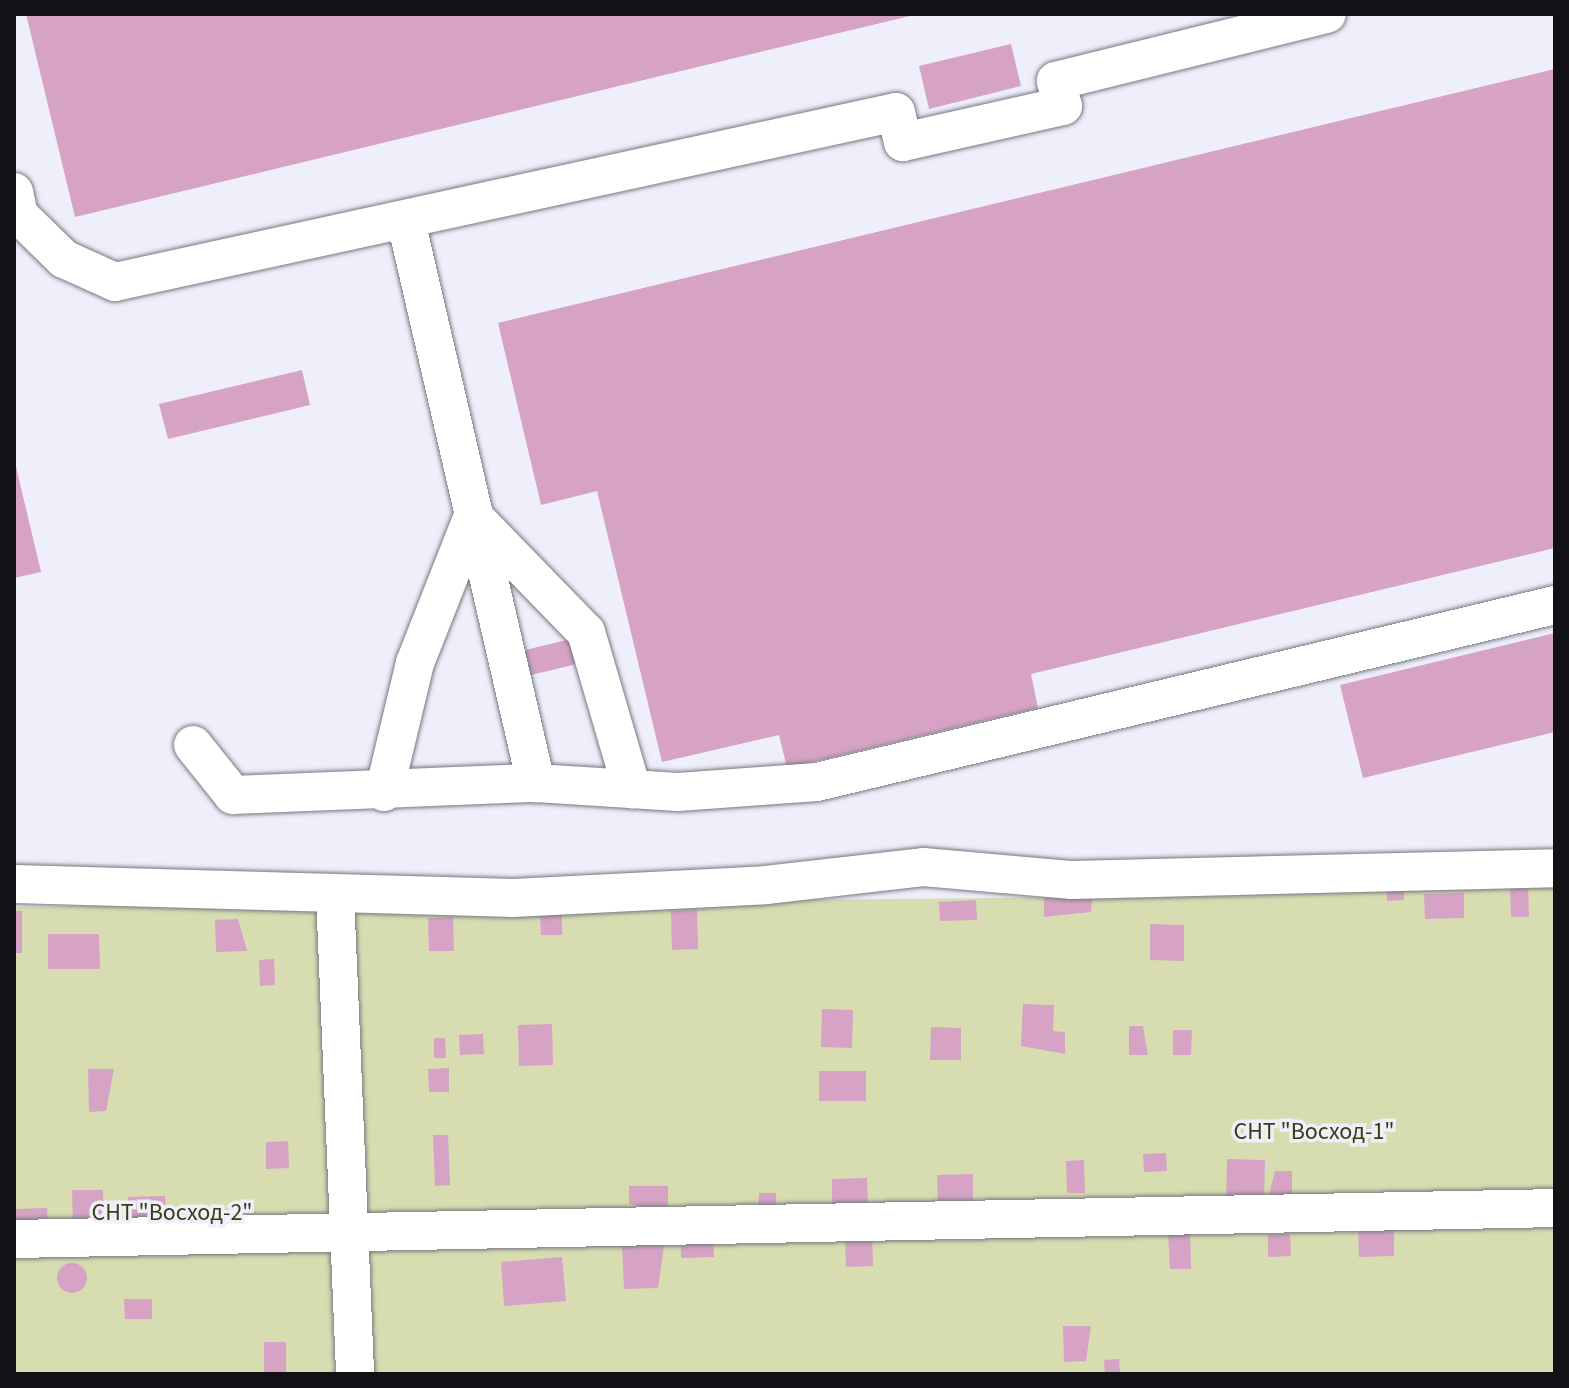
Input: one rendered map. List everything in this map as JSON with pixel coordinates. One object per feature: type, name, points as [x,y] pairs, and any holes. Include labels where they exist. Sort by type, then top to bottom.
[{"type":"street","points":[[14,192],[19,215],[64,259],[115,282],[896,112],[903,142],[1063,106],[1056,81],[1327,14]]},
{"type":"street","points":[[406,221],[536,783]]},
{"type":"street","points":[[473,516],[586,632],[632,789]]},
{"type":"street","points":[[384,792],[415,663],[473,516]]},
{"type":"street","points":[[193,745],[233,795],[384,792],[536,783],[632,789],[817,782],[1555,605]]},
{"type":"street","points":[[14,884],[513,898],[766,885],[923,867],[1072,880],[1555,868]]},
{"type":"street","points":[[335,894],[355,1374]]},
{"type":"street","points":[[14,1239],[1555,1208]]},
{"type":"green space","name":"СНТ \"Восход-1\"","points":[[1555,882],[1555,1374],[367,1374],[349,904],[1088,897]]},
{"type":"green space","name":"СНТ \"Восход-2\"","points":[[320,903],[335,1374],[14,1374],[14,907]]},
{"type":"building","points":[[26,14],[914,14],[914,15],[75,217]]},
{"type":"building","points":[[1011,44],[1021,86],[929,109],[919,66]]},
{"type":"building","points":[[1555,69],[1555,548],[1031,674],[1038,708],[787,768],[779,735],[662,762],[597,491],[541,505],[498,323]]},
{"type":"building","points":[[302,370],[310,405],[168,439],[159,404]]},
{"type":"building","points":[[14,458],[41,572],[14,578]]},
{"type":"building","points":[[1555,633],[1555,732],[1363,778],[1340,685]]},
{"type":"building","points":[[571,639],[577,664],[531,675],[525,650]]},
{"type":"building","points":[[1510,886],[1528,886],[1529,917],[1511,917]]},
{"type":"building","points":[[1404,887],[1404,900],[1387,901],[1386,888]]},
{"type":"building","points":[[1464,893],[1464,918],[1425,919],[1424,894]]},
{"type":"building","points":[[1044,898],[1092,898],[1091,912],[1044,917]]},
{"type":"building","points":[[976,900],[977,920],[940,921],[939,902]]},
{"type":"building","points":[[697,910],[698,949],[672,950],[671,911]]},
{"type":"building","points":[[14,911],[22,911],[22,953],[14,953]]},
{"type":"building","points":[[562,914],[562,935],[541,935],[540,915]]},
{"type":"building","points":[[453,917],[454,951],[429,951],[428,918]]},
{"type":"building","points":[[238,919],[247,951],[216,952],[215,920]]},
{"type":"building","points":[[1150,924],[1184,925],[1184,961],[1150,960]]},
{"type":"building","points":[[48,934],[99,934],[100,969],[48,969]]},
{"type":"building","points":[[274,959],[275,985],[260,986],[259,960]]},
{"type":"building","points":[[1023,1004],[1054,1005],[1053,1031],[1065,1032],[1065,1054],[1021,1046]]},
{"type":"building","points":[[822,1009],[853,1010],[852,1048],[821,1047]]},
{"type":"building","points":[[552,1024],[553,1065],[519,1066],[518,1025]]},
{"type":"building","points":[[1129,1026],[1143,1026],[1148,1055],[1129,1055]]},
{"type":"building","points":[[931,1027],[961,1028],[961,1060],[930,1060]]},
{"type":"building","points":[[1173,1030],[1192,1030],[1191,1055],[1173,1055]]},
{"type":"building","points":[[483,1034],[484,1054],[460,1055],[459,1035]]},
{"type":"building","points":[[434,1038],[445,1038],[446,1058],[434,1058]]},
{"type":"building","points":[[449,1068],[449,1092],[429,1092],[428,1069]]},
{"type":"building","points":[[88,1069],[114,1069],[106,1111],[89,1112]]},
{"type":"building","points":[[819,1071],[866,1071],[866,1101],[819,1101]]},
{"type":"building","points":[[433,1135],[448,1135],[450,1185],[435,1186]]},
{"type":"building","points":[[288,1141],[289,1168],[266,1169],[266,1142]]},
{"type":"building","points":[[1166,1153],[1167,1171],[1144,1172],[1143,1154]]},
{"type":"building","points":[[1227,1159],[1265,1160],[1264,1199],[1226,1198]]},
{"type":"building","points":[[1084,1160],[1085,1193],[1067,1193],[1066,1161]]},
{"type":"building","points":[[1275,1171],[1292,1171],[1292,1199],[1268,1199]]},
{"type":"building","points":[[973,1174],[973,1208],[938,1208],[937,1175]]},
{"type":"building","points":[[867,1178],[868,1205],[832,1206],[832,1179]]},
{"type":"building","points":[[629,1186],[668,1186],[668,1212],[629,1204]]},
{"type":"building","points":[[72,1190],[103,1190],[104,1225],[73,1226]]},
{"type":"building","points":[[759,1193],[776,1193],[776,1216],[758,1216]]},
{"type":"building","points":[[165,1196],[166,1229],[128,1229],[128,1197]]},
{"type":"building","points":[[47,1208],[48,1227],[14,1229],[14,1209]]},
{"type":"building","points":[[1394,1224],[1394,1256],[1359,1257],[1358,1225]]},
{"type":"building","points":[[1168,1231],[1190,1231],[1191,1269],[1170,1269]]},
{"type":"building","points":[[666,1233],[658,1288],[624,1289],[622,1245]]},
{"type":"building","points":[[1290,1234],[1291,1256],[1268,1257],[1268,1235]]},
{"type":"building","points":[[713,1235],[714,1257],[681,1258],[681,1236]]},
{"type":"building","points":[[872,1235],[873,1266],[846,1267],[845,1236]]},
{"type":"building","points":[[562,1257],[566,1301],[504,1306],[501,1262]]},
{"type":"building","points":[[72,1263],[83,1267],[87,1278],[83,1289],[72,1293],[61,1289],[57,1278],[61,1267]]},
{"type":"building","points":[[124,1299],[152,1299],[152,1319],[125,1319]]},
{"type":"building","points":[[1063,1326],[1091,1326],[1086,1361],[1064,1362]]},
{"type":"building","points":[[264,1342],[286,1342],[286,1373],[264,1372]]},
{"type":"building","points":[[1119,1359],[1120,1374],[1105,1374],[1104,1360]]}]
